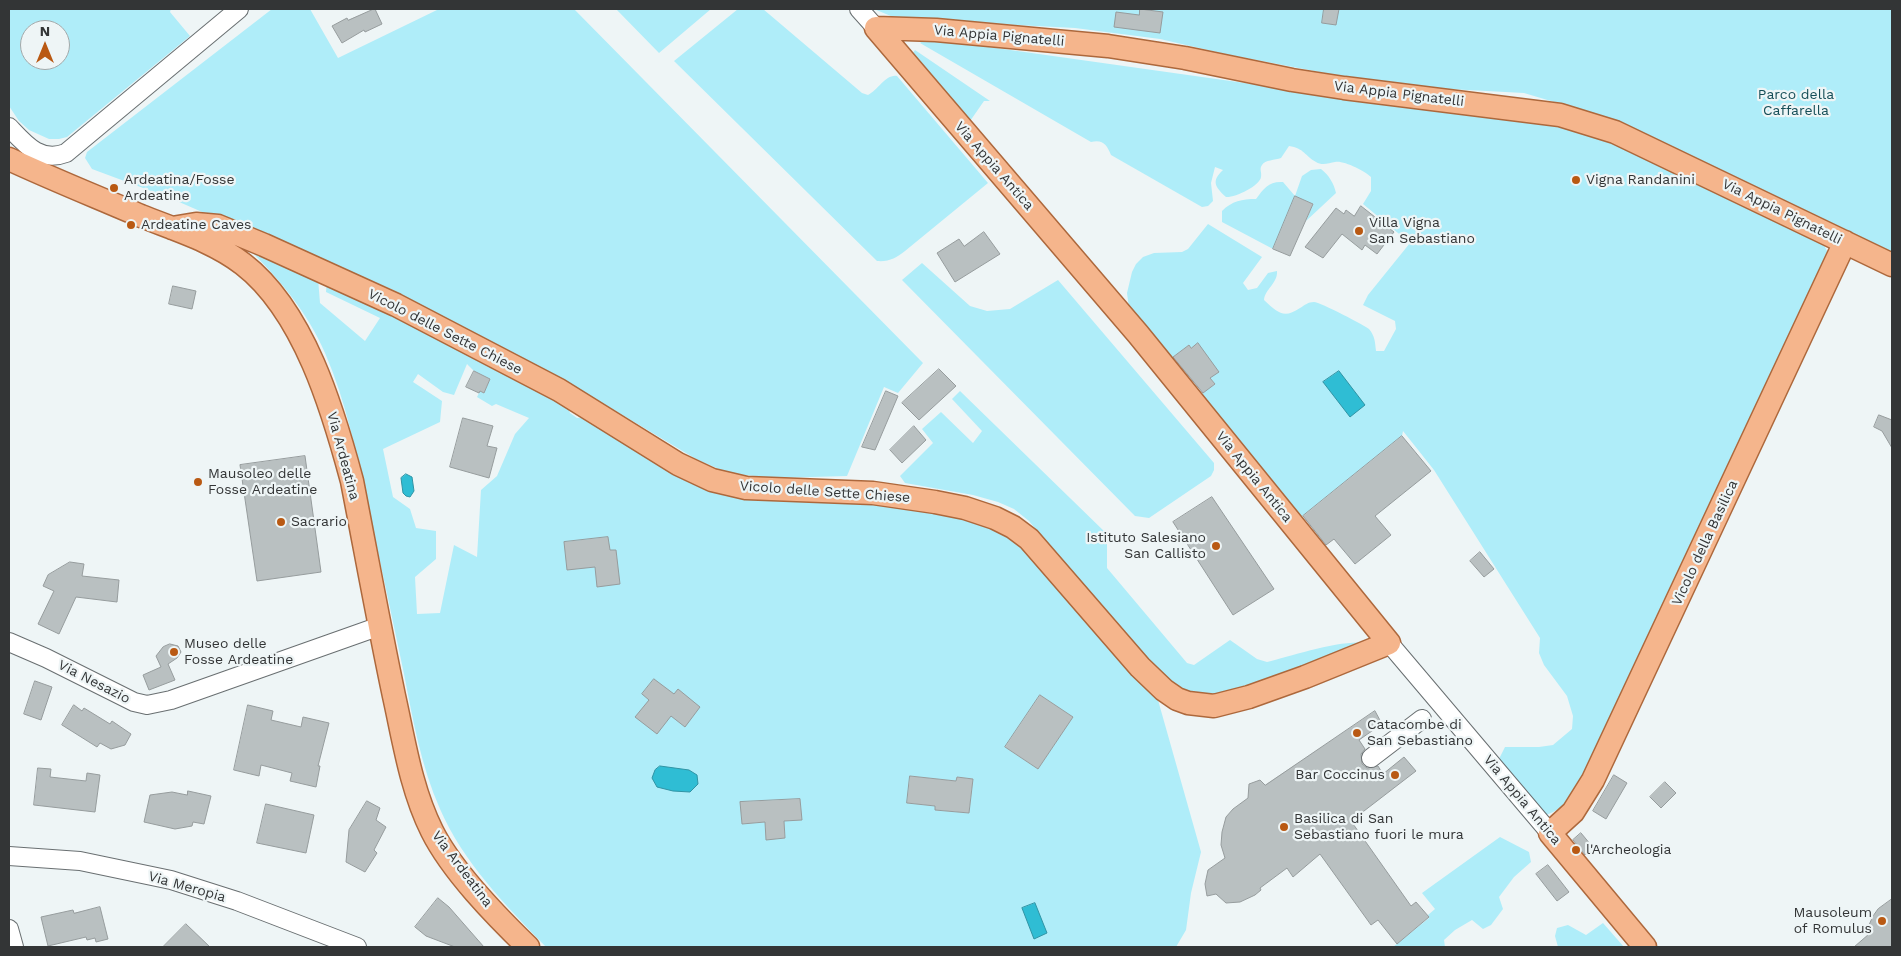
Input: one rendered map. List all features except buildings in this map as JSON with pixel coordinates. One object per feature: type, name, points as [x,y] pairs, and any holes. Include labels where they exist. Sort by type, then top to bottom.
[{"type":"main road","name":"Via Appia Pignatelli","points":[[876,28],[936,30],[1084,43],[1184,58],[1292,80],[1344,88],[1560,115],[1615,132],[1892,265]]},
{"type":"main road","name":"Via Appia Antica","points":[[876,28],[1138,334],[1389,642]]},
{"type":"main road","name":"Via Ardeatina","points":[[12,161],[217,247],[244,265],[261,280],[276,298],[303,342],[327,396],[342,442],[352,481],[412,777],[420,804],[432,832],[472,887],[528,947]]},
{"type":"main road","name":"Vicolo delle Sette Chiese","points":[[172,228],[196,224],[218,226],[396,305],[550,386],[678,464],[712,480],[746,488],[899,496],[965,508],[1002,520],[1018,530],[1040,550],[1132,660],[1154,682],[1173,697],[1188,703],[1214,706],[1249,697],[1305,677],[1389,642]]},
{"type":"main road","name":"Vicolo della Basilica","points":[[1550,833],[1573,812],[1593,780],[1845,242]]},
{"type":"main road","name":"Via Appia Antica","points":[[1550,833],[1645,947]]},
{"type":"street","points":[[9,127],[30,147],[44,155],[53,156],[66,153],[239,9]]},
{"type":"street","name":"Via Appia Antica","points":[[859,9],[876,28]]},
{"type":"street","points":[[9,134],[18,146],[12,161]]},
{"type":"street","name":"Via Nesazio","points":[[9,642],[46,658],[124,698],[147,705],[158,704],[180,697],[380,626]]},
{"type":"street","name":"Via Appia Antica","points":[[1389,642],[1550,833]]},
{"type":"street","points":[[1372,758],[1422,719]]},
{"type":"street","name":"Via Meropia","points":[[9,856],[80,861],[171,880],[237,901],[357,947]]},
{"type":"street","points":[[9,929],[14,947]]},
{"type":"green space","points":[[9,9],[171,9],[170,12],[190,36],[67,137],[49,139],[29,130],[19,121],[9,106]]},
{"type":"green space","points":[[272,9],[310,9],[338,58],[439,9],[574,9],[923,363],[898,393],[884,387],[847,476],[777,478],[734,474],[696,459],[584,392],[391,289],[255,235],[170,198],[92,169],[85,158],[87,152]]},
{"type":"green space","points":[[616,9],[711,9],[659,53]]},
{"type":"green space","points":[[738,9],[763,9],[862,93],[868,95],[889,77],[897,76],[988,183],[895,258],[877,261],[674,61]]},
{"type":"green space","name":"Parco della Caffarella","points":[[874,9],[1892,9],[1892,254],[1658,141],[1581,110],[1524,93],[1393,86],[1225,54],[1160,39],[1075,28],[898,19]]},
{"type":"green space","points":[[925,38],[1585,128],[1824,245],[1828,253],[1580,786],[1562,806],[1546,815],[1538,817],[1497,763],[1505,747],[1553,745],[1572,729],[1573,716],[1567,696],[1544,665],[1539,653],[1540,638],[1434,470],[1403,431],[1402,436],[1300,518],[1195,399],[1215,384],[1210,378],[1198,344],[1191,348],[1189,345],[1167,361],[1129,308],[1127,293],[1136,264],[1143,257],[1154,253],[1182,252],[1188,249],[1208,224],[1262,257],[1243,283],[1248,290],[1257,288],[1268,273],[1277,271],[1276,279],[1264,300],[1277,311],[1285,314],[1310,303],[1318,303],[1343,314],[1369,329],[1374,337],[1376,351],[1384,351],[1396,329],[1395,321],[1363,305],[1368,295],[1410,243],[1363,204],[1371,191],[1371,177],[1348,164],[1339,162],[1318,163],[1301,150],[1289,146],[1281,158],[1263,163],[1260,180],[1256,184],[1235,196],[1226,197],[1219,190],[1216,181],[1223,170],[1215,167],[1211,183],[1213,201],[1208,206],[1202,207],[1111,155],[1102,142],[1091,142],[920,43]]},
{"type":"green space","points":[[915,50],[990,101],[984,101],[968,124],[912,54]]},
{"type":"green space","points":[[1321,169],[1331,180],[1336,193],[1306,221],[1313,204],[1295,197],[1273,249],[1222,222],[1222,211],[1238,201],[1256,199],[1270,184],[1283,182],[1295,196],[1302,176],[1311,170]]},
{"type":"green space","points":[[250,250],[318,278],[320,303],[365,341],[380,318],[326,292],[327,280],[566,402],[570,413],[577,418],[591,417],[690,477],[873,497],[1001,525],[1156,693],[1201,852],[1191,893],[1186,930],[1176,947],[546,947],[516,916],[473,865],[450,828],[433,793],[418,743],[359,465],[339,390],[325,353],[310,324],[282,285]],"holes":[[[467,364],[474,371],[490,379],[484,393],[480,391],[477,397],[492,406],[496,404],[529,418],[515,434],[497,476],[481,490],[477,557],[454,545],[440,613],[417,614],[415,577],[436,559],[436,531],[416,528],[410,509],[393,497],[383,449],[440,422],[442,401],[413,382],[418,374],[443,392],[454,395]],[[1040,695],[1073,717],[1038,769],[1005,747]],[[910,776],[956,781],[957,777],[973,779],[969,813],[935,810],[935,806],[908,803]],[[800,799],[801,820],[784,821],[785,838],[766,839],[765,822],[742,824],[741,802]]]},
{"type":"green space","points":[[922,263],[970,306],[987,311],[1010,309],[1058,280],[1214,463],[1214,470],[1211,476],[1149,518],[1135,516],[902,280]]},
{"type":"green space","points":[[960,391],[1107,534],[1107,568],[1187,663],[1194,665],[1230,640],[1257,659],[1267,662],[1334,645],[1348,643],[1370,644],[1214,697],[1183,693],[1138,652],[1029,521],[1014,509],[973,495],[905,483],[900,476],[933,443],[922,429],[941,412],[973,443],[982,431],[952,399]]},
{"type":"green space","points":[[1500,837],[1529,852],[1531,862],[1514,877],[1499,897],[1503,909],[1491,925],[1483,929],[1472,920],[1455,930],[1444,940],[1445,947],[1393,947],[1429,918],[1428,915],[1435,909],[1422,893]]},
{"type":"green space","points":[[1603,923],[1624,947],[1558,947],[1555,936],[1557,928],[1568,925],[1586,935]]},
{"type":"water","points":[[1339,371],[1365,405],[1350,417],[1323,382]]},
{"type":"water","points":[[406,474],[412,477],[414,491],[410,497],[403,493],[401,478]]},
{"type":"water","points":[[660,766],[689,770],[697,775],[698,784],[690,792],[673,791],[657,787],[652,778],[655,770]]},
{"type":"water","points":[[1035,903],[1047,933],[1034,939],[1022,908]]},
{"type":"place","name":"Vigna Randanini","points":[[1576,180]]},
{"type":"place","name":"Ardeatina/Fosse Ardeatine","points":[[114,188]]},
{"type":"place","name":"Ardeatine Caves","points":[[131,225]]},
{"type":"place","name":"Villa Vigna San Sebastiano","points":[[1359,231]]},
{"type":"place","name":"Mausoleo delle Fosse Ardeatine","points":[[198,482]]},
{"type":"place","name":"Sacrario","points":[[281,522]]},
{"type":"place","name":"Istituto Salesiano San Callisto","points":[[1216,546]]},
{"type":"place","name":"Museo delle Fosse Ardeatine","points":[[174,652]]},
{"type":"place","name":"Catacombe di San Sebastiano","points":[[1357,733]]},
{"type":"place","name":"Bar Coccinus","points":[[1395,775]]},
{"type":"place","name":"Basilica di San Sebastiano fuori le mura","points":[[1284,827]]},
{"type":"place","name":"l'Archeologia","points":[[1576,850]]},
{"type":"place","name":"Mausoleum of Romulus","points":[[1882,921]]}]
